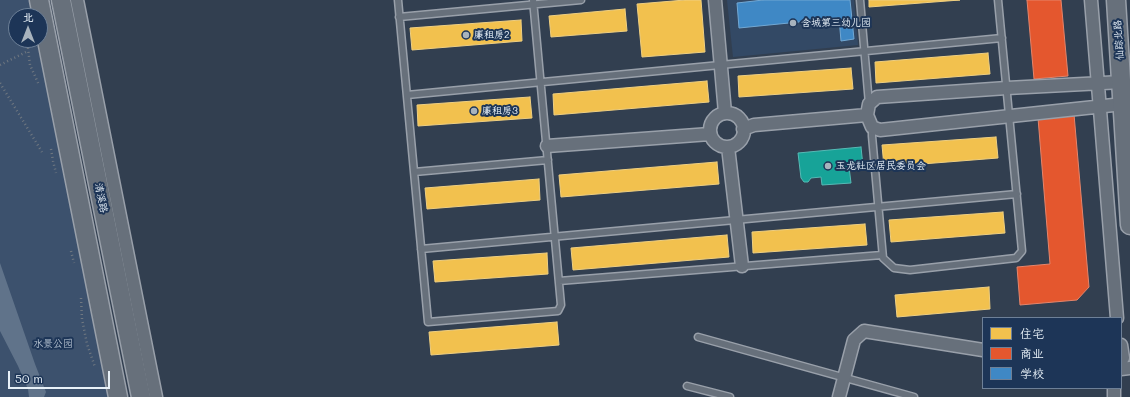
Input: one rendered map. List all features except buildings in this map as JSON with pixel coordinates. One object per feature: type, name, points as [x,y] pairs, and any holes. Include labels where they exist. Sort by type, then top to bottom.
[{"type":"main road","points":[[39,0],[118,397]]},
{"type":"main road","name":"清溪路","points":[[61,0],[140,397]]},
{"type":"main road","name":"仙踪北路","points":[[1116,0],[1130,225]]},
{"type":"street","points":[[77,0],[156,397]]},
{"type":"street","points":[[716,0],[726,113]]},
{"type":"street","points":[[1091,0],[1117,317]]},
{"type":"street","points":[[743,129],[754,125],[868,110],[877,97],[1122,82]]},
{"type":"street","points":[[868,110],[872,127],[880,130],[1123,104]]},
{"type":"street","points":[[726,113],[740,119],[743,129],[743,134],[738,143],[728,147],[717,144],[710,134],[710,128],[715,118],[726,113]]},
{"type":"street","points":[[547,146],[710,134]]},
{"type":"street","points":[[728,147],[742,266]]},
{"type":"street","points":[[839,397],[854,340],[864,331],[982,350]]},
{"type":"lane","points":[[398,0],[428,322],[558,311],[561,305],[533,2]]},
{"type":"lane","points":[[399,17],[533,2],[581,0]]},
{"type":"lane","points":[[860,0],[868,110]]},
{"type":"lane","points":[[872,127],[883,258],[894,268],[910,270],[1016,258],[1022,251],[998,0]]},
{"type":"lane","points":[[407,95],[1002,38]]},
{"type":"lane","points":[[414,172],[548,160]]},
{"type":"lane","points":[[421,249],[1017,194]]},
{"type":"lane","points":[[559,281],[882,255]]},
{"type":"lane","points":[[698,337],[914,397]]},
{"type":"lane","points":[[687,386],[730,397]]},
{"type":"path","points":[[0,65],[28,50]]},
{"type":"path","points":[[0,83],[42,152]]},
{"type":"shaded area","name":"含城第三幼儿园","points":[[727,0],[854,0],[858,45],[733,57]]},
{"type":"shaded area","points":[[0,263],[46,392],[44,397],[29,397],[28,389],[18,366],[0,331]]},
{"type":"green space","name":"水景公园","points":[[0,0],[39,0],[41,8],[8,8],[8,48],[48,48],[48,45],[118,397],[0,397]]},
{"type":"place","name":"含城第三幼儿园","points":[[793,23]]},
{"type":"place","name":"廉租房2","points":[[466,35]]},
{"type":"place","name":"廉租房3","points":[[474,111]]},
{"type":"place","name":"玉龙社区居民委员会","points":[[828,166]]}]
